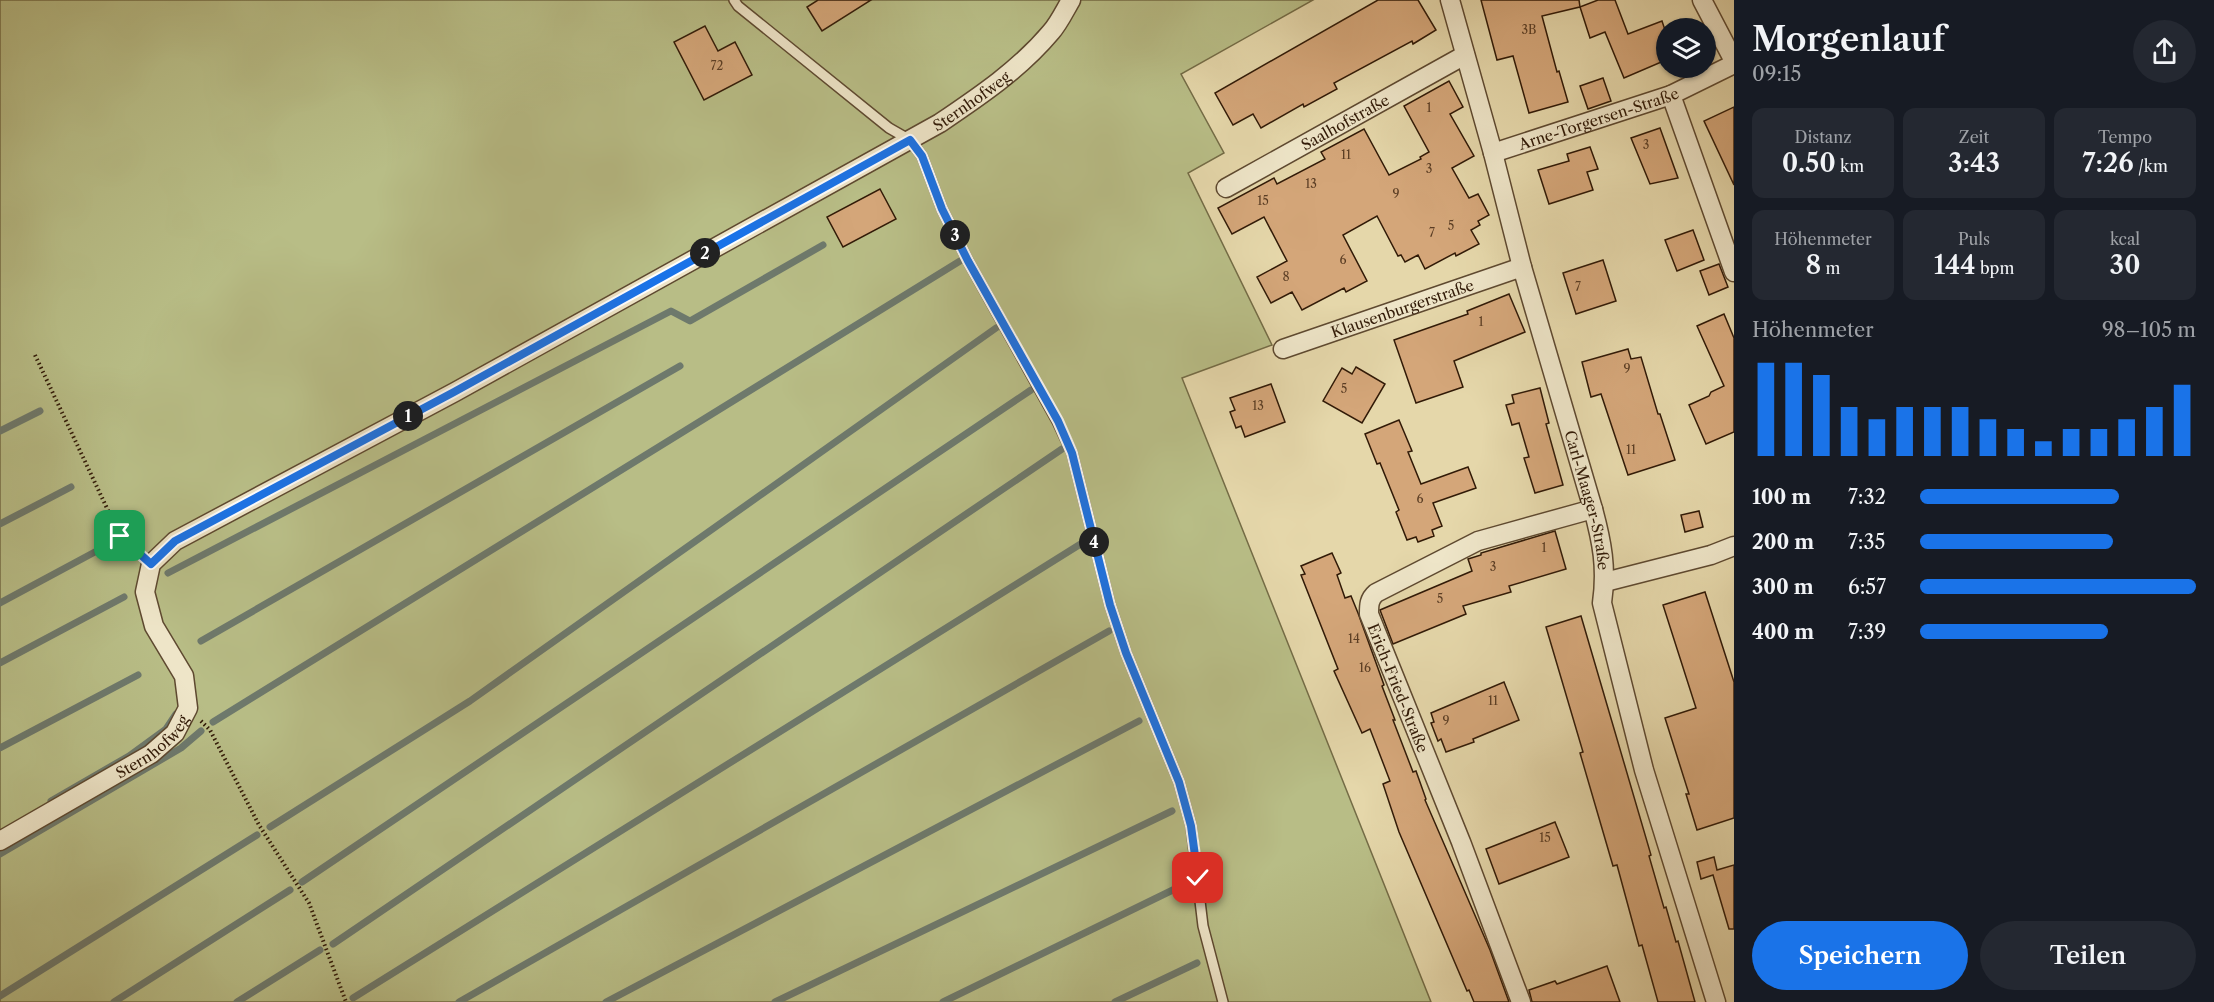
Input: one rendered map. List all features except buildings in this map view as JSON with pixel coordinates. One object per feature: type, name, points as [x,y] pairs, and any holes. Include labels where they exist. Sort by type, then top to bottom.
[{"type":"street","name":"Sternhofweg","points":[[0,841],[151,754],[175,733],[188,708],[184,676],[154,626],[145,592],[151,564],[175,541],[454,392],[940,123],[981,96],[1022,63],[1053,30],[1071,0]]},
{"type":"street","name":"Carl-Maager-Straße","points":[[1449,0],[1493,153],[1522,267],[1604,549],[1605,582],[1602,603],[1644,770],[1716,1002]]},
{"type":"street","points":[[1702,0],[1734,62]]},
{"type":"street","name":"Saalhofstraße","points":[[1226,188],[1465,55]]},
{"type":"street","name":"Arne-Torgersen-Straße","points":[[1493,153],[1671,95],[1734,62]]},
{"type":"street","points":[[1671,95],[1734,272]]},
{"type":"street","name":"Klausenburgerstraße","points":[[1283,349],[1522,267]]},
{"type":"street","name":"Erich-Fried-Straße","points":[[1521,1002],[1461,842],[1369,614],[1369,604],[1371,597],[1376,593],[1478,541],[1593,508]]},
{"type":"street","points":[[1605,582],[1711,555],[1734,546]]},
{"type":"lane","points":[[734,0],[738,6],[889,128],[910,140],[922,156],[942,209],[968,261],[1058,421],[1072,453],[1107,594],[1123,644],[1179,782],[1191,826],[1203,926],[1223,1002]]},
{"type":"path","points":[[35,356],[120,536],[151,564]]},
{"type":"path","points":[[188,708],[210,730],[259,825],[309,903],[346,1002]]},
{"type":"green space","points":[[0,0],[1313,0],[1181,74],[1224,153],[1188,173],[1272,345],[1182,378],[1431,1002],[0,1002]]},
{"type":"waterway","points":[[168,573],[671,311],[690,321],[823,245]]},
{"type":"waterway","points":[[213,722],[960,261]]},
{"type":"waterway","points":[[270,827],[470,701],[996,328]]},
{"type":"waterway","points":[[201,641],[680,366]]},
{"type":"waterway","points":[[302,882],[1031,390]]},
{"type":"waterway","points":[[0,431],[40,411]]},
{"type":"waterway","points":[[333,944],[1062,449]]},
{"type":"waterway","points":[[0,524],[71,487]]},
{"type":"waterway","points":[[353,998],[1087,540]]},
{"type":"waterway","points":[[0,603],[106,546]]},
{"type":"waterway","points":[[0,663],[124,597]]},
{"type":"waterway","points":[[459,1002],[1109,631]]},
{"type":"waterway","points":[[0,748],[138,675]]},
{"type":"waterway","points":[[51,801],[129,756],[166,729],[176,714]]},
{"type":"waterway","points":[[606,1002],[1139,721]]},
{"type":"waterway","points":[[0,854],[181,748],[201,731]]},
{"type":"waterway","points":[[775,1002],[1172,811]]},
{"type":"waterway","points":[[0,996],[257,835]]},
{"type":"waterway","points":[[943,1002],[1181,886]]},
{"type":"waterway","points":[[114,1002],[290,890]]},
{"type":"waterway","points":[[237,1002],[320,950]]},
{"type":"waterway","points":[[1115,1002],[1197,963]]},
{"type":"route","points":[[120,536],[151,564],[175,541],[454,392],[910,140],[922,156],[942,209],[968,261],[1058,421],[1072,453],[1110,605],[1126,653],[1179,782],[1191,826],[1198,878]]}]
